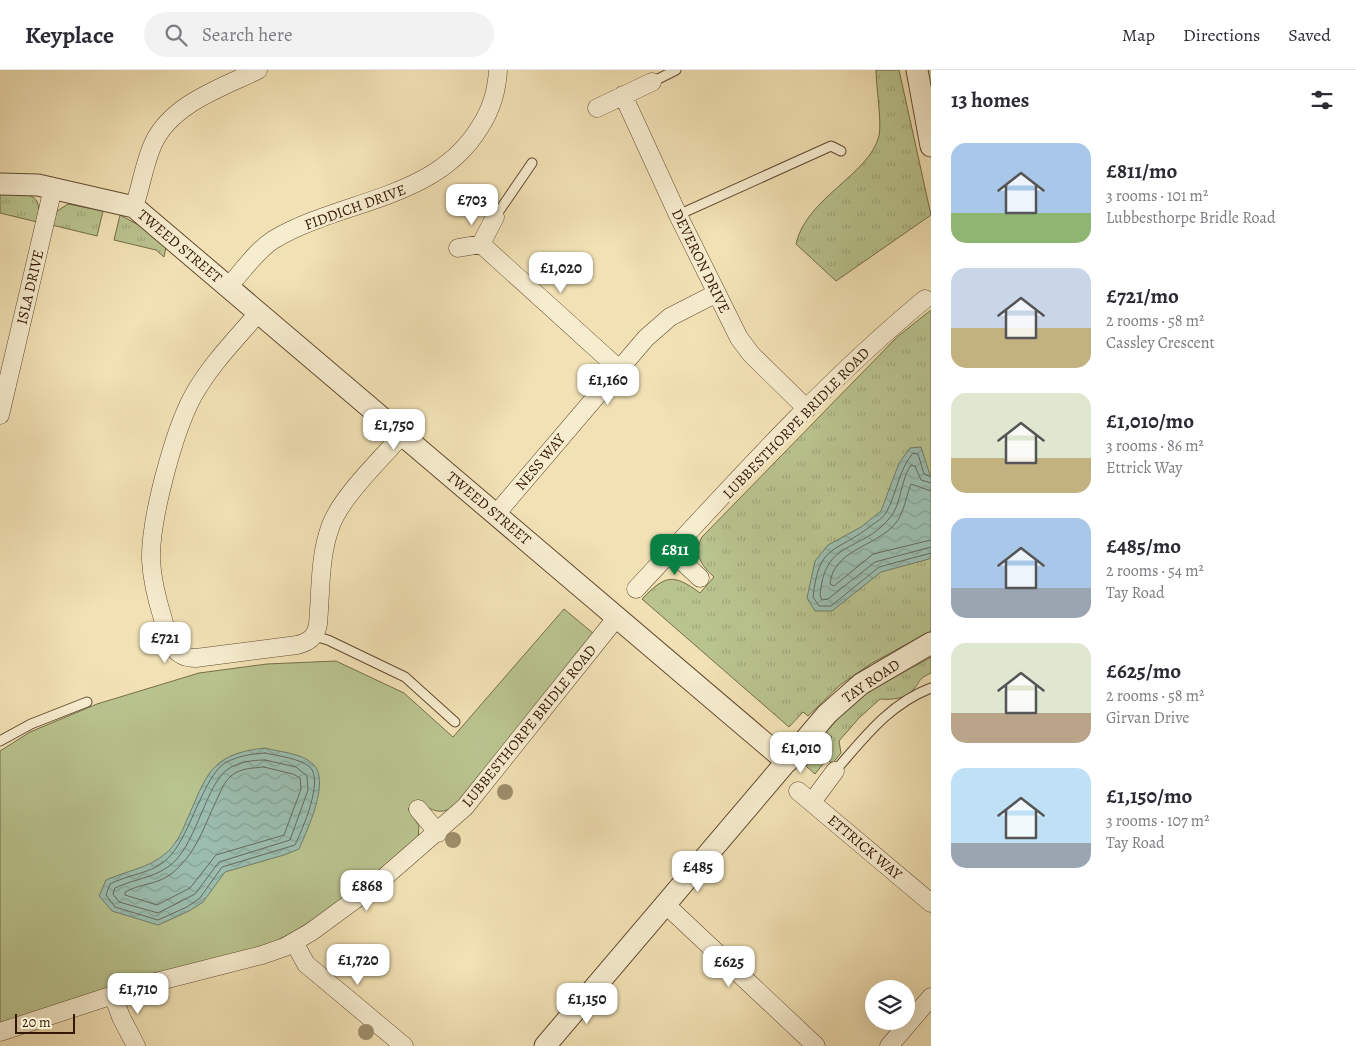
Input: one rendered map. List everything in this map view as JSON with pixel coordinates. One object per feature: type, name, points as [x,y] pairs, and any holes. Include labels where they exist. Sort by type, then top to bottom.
[{"type":"street","points":[[134,207],[153,144],[168,121],[185,107],[258,70]]},
{"type":"street","name":"FIDDICH DRIVE","points":[[228,287],[265,246],[275,239],[336,212],[409,187],[445,167],[467,146],[482,123],[494,98],[498,70]]},
{"type":"street","points":[[918,70],[931,146]]},
{"type":"street","points":[[597,108],[652,82]]},
{"type":"street","name":"DEVERON DRIVE","points":[[623,95],[678,215],[742,343],[806,409]]},
{"type":"street","name":"TWEED STREET","points":[[0,184],[24,184],[53,188],[134,207],[787,762]]},
{"type":"street","name":"ISLA DRIVE","points":[[0,415],[53,188]]},
{"type":"street","points":[[481,244],[495,217]]},
{"type":"street","points":[[458,248],[481,244]]},
{"type":"street","points":[[481,244],[619,369]]},
{"type":"street","name":"NESS WAY","points":[[496,514],[646,338],[663,322],[717,293]]},
{"type":"street","name":"LUBBESTHORPE BRIDLE ROAD","points":[[636,588],[806,409],[889,329],[925,299]]},
{"type":"street","points":[[259,312],[205,377],[193,397],[176,436],[154,527],[151,559],[154,586],[170,643],[182,656],[196,658],[297,645],[305,643],[314,636],[318,624],[325,544],[331,523],[342,505],[402,434]]},
{"type":"street","points":[[671,551],[700,578]]},
{"type":"street","name":"LUBBESTHORPE BRIDLE ROAD","points":[[0,1032],[113,995],[249,959],[294,942],[320,926],[379,882],[438,833],[465,807],[617,617]]},
{"type":"street","name":"TAY ROAD","points":[[545,1046],[827,714],[852,691],[931,643]]},
{"type":"street","name":"ETTRICK WAY","points":[[835,771],[805,796],[931,903]]},
{"type":"street","points":[[418,810],[438,833]]},
{"type":"street","points":[[665,904],[816,1046]]},
{"type":"street","points":[[294,942],[306,964],[404,1046]]},
{"type":"street","points":[[113,995],[136,1046]]},
{"type":"street","points":[[889,1046],[931,997]]},
{"type":"lane","points":[[652,82],[676,70]]},
{"type":"lane","points":[[678,215],[831,146],[841,151]]},
{"type":"lane","points":[[495,217],[532,163]]},
{"type":"lane","points":[[314,636],[328,640],[404,677],[455,722]]},
{"type":"lane","points":[[835,771],[877,722],[896,706],[931,688]]},
{"type":"lane","points":[[0,741],[31,724],[87,702]]},
{"type":"green space","points":[[876,70],[899,70],[931,215],[836,281],[796,244],[802,228],[812,213],[863,163],[873,150],[880,130]]},
{"type":"green space","points":[[13,193],[27,195],[36,199],[39,208],[37,222],[0,213],[0,195]]},
{"type":"green space","points":[[68,204],[103,211],[97,236],[52,225],[57,211]]},
{"type":"green space","points":[[120,215],[144,228],[166,247],[164,257],[156,250],[114,240]]},
{"type":"green space","points":[[931,310],[931,631],[872,663],[840,685],[808,716],[803,712],[789,727],[642,599],[657,585],[669,579],[683,582],[700,593],[714,577],[702,564],[698,554],[699,543],[702,537],[897,337]]},
{"type":"green space","points":[[564,609],[594,634],[457,804],[447,810],[437,811],[418,800],[408,809],[419,826],[418,839],[346,897],[308,923],[268,945],[0,1025],[0,751],[30,732],[97,704],[199,673],[267,664],[336,661],[404,693],[453,737]]},
{"type":"green space","points":[[931,657],[931,673],[922,679],[911,692],[898,698],[880,699],[859,718],[839,741],[841,753],[832,764],[827,759],[815,774],[806,766],[832,737],[826,732],[849,706],[868,692]]},
{"type":"water","points":[[921,447],[931,478],[931,554],[929,559],[881,572],[832,611],[815,611],[807,598],[815,561],[828,545],[861,527],[881,511],[899,463],[910,448]]},
{"type":"water","points":[[265,748],[303,757],[313,764],[318,772],[320,782],[316,806],[299,849],[225,872],[203,902],[189,911],[158,925],[112,911],[99,896],[106,880],[159,859],[172,847],[180,835],[199,791],[212,770],[232,755]]}]
